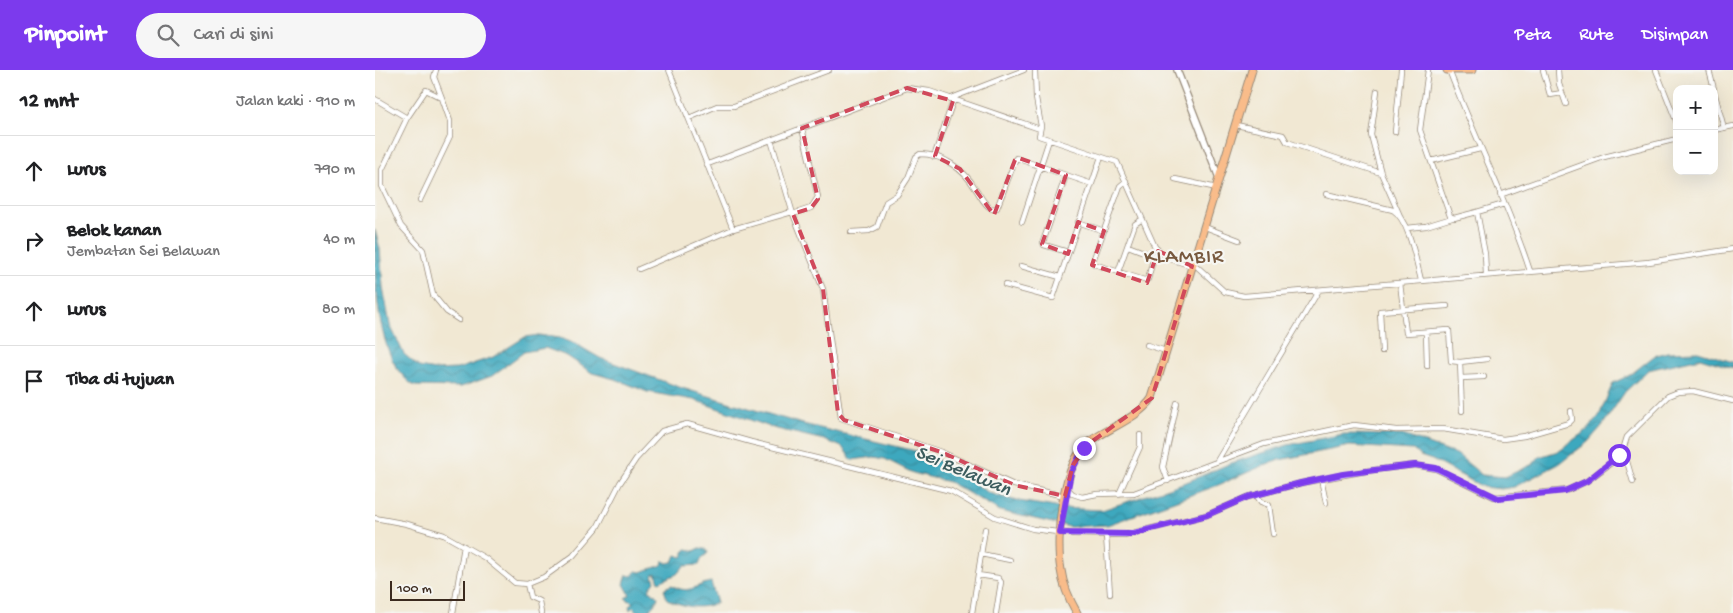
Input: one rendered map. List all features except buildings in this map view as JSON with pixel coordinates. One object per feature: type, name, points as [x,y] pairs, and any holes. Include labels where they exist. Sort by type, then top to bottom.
[{"type":"main road","points":[[1077,613],[1068,598],[1060,569],[1060,532],[1065,498],[1073,465],[1087,445],[1150,402],[1252,70]]},
{"type":"main road","points":[[1448,70],[1472,70]]},
{"type":"street","points":[[420,200],[451,132],[451,120],[434,78],[436,70]]},
{"type":"street","points":[[669,70],[709,164],[733,229]]},
{"type":"street","points":[[689,118],[717,106],[725,104],[734,106],[829,70]]},
{"type":"street","points":[[951,100],[1024,70]]},
{"type":"street","points":[[1035,70],[1039,136],[1117,162],[1141,220],[1158,251],[1167,258],[1192,265],[1222,290],[1234,295],[1319,290],[1486,274],[1649,262],[1733,249]]},
{"type":"street","points":[[1177,70],[1219,178]]},
{"type":"street","points":[[1395,132],[1401,70]]},
{"type":"street","points":[[1428,70],[1420,130],[1452,218]]},
{"type":"street","points":[[1448,70],[1505,204],[1530,271]]},
{"type":"street","points":[[1543,70],[1549,95],[1562,93]]},
{"type":"street","points":[[1558,70],[1566,104]]},
{"type":"street","points":[[1656,70],[1673,113]]},
{"type":"street","points":[[1709,70],[1713,85]]},
{"type":"street","points":[[709,164],[907,88],[929,91],[1040,129]]},
{"type":"street","points":[[441,98],[425,90],[407,118],[380,174],[382,186],[401,226],[423,250],[433,295],[447,312],[459,320]]},
{"type":"street","points":[[1377,91],[1371,136],[1381,173],[1407,228],[1421,280]]},
{"type":"street","points":[[375,98],[407,118]]},
{"type":"street","points":[[934,157],[951,100]]},
{"type":"street","points":[[1718,105],[1724,128]]},
{"type":"street","points":[[1236,125],[1283,135],[1287,142],[1381,173]]},
{"type":"street","points":[[1718,129],[1733,126]]},
{"type":"street","points":[[639,269],[733,229],[811,208],[817,197],[802,128]]},
{"type":"street","points":[[771,140],[792,213],[823,289],[841,418],[941,452],[1014,485],[1065,498]]},
{"type":"street","points":[[1022,222],[1049,140]]},
{"type":"street","points":[[1501,195],[1604,157],[1673,140]]},
{"type":"street","points":[[1431,160],[1480,149]]},
{"type":"street","points":[[851,232],[877,227],[886,202],[897,196],[905,184],[917,155],[925,154],[934,157],[960,170],[970,179],[985,203],[994,209],[997,208],[1016,158],[1092,184]]},
{"type":"street","points":[[1005,285],[1052,299],[1101,157]]},
{"type":"street","points":[[1066,175],[1043,242],[1044,245],[1068,252]]},
{"type":"street","points":[[1175,179],[1217,188]]},
{"type":"street","points":[[1126,180],[1120,186],[1094,264],[1140,280],[1146,280],[1154,256],[1158,251]]},
{"type":"street","points":[[1327,194],[1393,210],[1400,216]]},
{"type":"street","points":[[1407,228],[1426,226],[1505,204]]},
{"type":"street","points":[[1477,212],[1485,254],[1486,274]]},
{"type":"street","points":[[1118,272],[1135,224],[1141,220]]},
{"type":"street","points":[[1079,222],[1104,231]]},
{"type":"street","points":[[1205,227],[1239,240]]},
{"type":"street","points":[[1128,246],[1154,256]]},
{"type":"street","points":[[1021,266],[1059,277]]},
{"type":"street","points":[[1400,283],[1406,333],[1448,330],[1450,361],[1487,360]]},
{"type":"street","points":[[1216,463],[1319,290]]},
{"type":"street","points":[[1382,351],[1379,312],[1447,306]]},
{"type":"street","points":[[1426,332],[1427,366]]},
{"type":"street","points":[[1147,345],[1166,351]]},
{"type":"street","points":[[1460,362],[1462,411]]},
{"type":"street","points":[[1461,378],[1484,377]]},
{"type":"street","points":[[1615,460],[1623,450],[1627,437],[1668,396],[1678,392],[1693,391],[1733,401]]},
{"type":"street","points":[[1168,481],[1163,467],[1177,403]]},
{"type":"street","points":[[1067,488],[1073,494],[1082,497],[1097,494],[1135,493],[1264,444],[1358,424],[1396,430],[1443,429],[1490,438],[1513,438],[1569,423],[1572,420],[1571,411]]},
{"type":"street","points":[[375,518],[428,530],[464,546],[485,558],[515,582],[527,584],[544,577],[573,556],[593,534],[620,483],[636,459],[661,432],[680,424],[687,424],[751,442],[951,491],[984,512],[1033,530],[1106,535],[1131,534],[1197,518],[1256,495],[1321,479],[1366,471],[1426,465],[1491,496],[1503,498],[1574,488],[1622,457],[1625,458],[1633,482]]},
{"type":"street","points":[[1119,494],[1139,447],[1140,435]]},
{"type":"street","points":[[1321,479],[1327,503]]},
{"type":"street","points":[[1256,495],[1261,502],[1269,505],[1273,534]]},
{"type":"street","points":[[972,613],[985,529]]},
{"type":"street","points":[[1106,535],[1110,594]]},
{"type":"street","points":[[453,613],[464,546]]},
{"type":"street","points":[[981,554],[1010,560]]},
{"type":"street","points":[[978,575],[998,578],[1001,582],[996,613]]},
{"type":"street","points":[[527,584],[530,597],[539,601],[541,613]]},
{"type":"highlighted area","points":[[907,88],[953,101],[935,156],[960,169],[994,215],[1015,160],[1019,158],[1066,175],[1042,244],[1068,254],[1078,222],[1104,231],[1092,265],[1147,283],[1158,251],[1192,266],[1152,398],[1087,445],[1073,465],[1065,496],[1014,485],[941,452],[844,420],[838,413],[823,289],[793,214],[811,208],[818,199],[802,128]]},
{"type":"water","name":"Sei Belawan","points":[[375,230],[380,249],[383,287],[390,325],[404,354],[419,367],[435,370],[457,369],[493,357],[525,337],[539,335],[560,338],[576,344],[600,358],[682,388],[799,423],[920,452],[942,462],[989,493],[1013,500],[1061,508],[1102,510],[1189,481],[1231,463],[1288,445],[1344,434],[1403,435],[1458,455],[1482,475],[1505,477],[1533,464],[1539,457],[1558,451],[1587,430],[1599,416],[1613,383],[1630,375],[1654,356],[1667,352],[1698,351],[1733,362],[1733,368],[1700,358],[1648,370],[1625,392],[1602,426],[1588,442],[1559,464],[1514,487],[1501,489],[1483,487],[1432,460],[1420,456],[1413,450],[1350,446],[1274,461],[1216,486],[1107,525],[1070,527],[1000,511],[949,482],[913,473],[885,459],[874,457],[852,460],[842,447],[824,440],[773,428],[694,400],[647,392],[618,380],[592,373],[567,356],[545,348],[524,352],[492,376],[461,387],[415,386],[396,367],[384,336],[376,284]]},
{"type":"water","points":[[700,548],[706,549],[708,553],[702,558],[699,565],[684,566],[677,574],[659,582],[656,573],[653,574],[655,581],[649,589],[658,597],[651,608],[645,612],[638,613],[633,607],[630,610],[629,606],[633,603],[625,598],[630,595],[624,584],[627,575],[632,576],[636,571],[641,572],[662,565],[663,560],[667,563],[673,562],[676,555],[684,556],[684,552],[687,549],[694,551]]},
{"type":"water","points":[[711,582],[717,603],[698,607],[686,606],[667,599],[664,589],[672,585],[688,589]]},
{"type":"district","name":"KLAMBIR","points":[[1184,255]]},
{"type":"route","points":[[1084,448],[1071,472],[1064,500],[1060,533],[1131,534],[1155,526],[1207,515],[1248,497],[1301,483],[1343,474],[1415,465],[1426,465],[1436,468],[1498,498],[1543,491],[1565,491],[1587,481],[1619,455]]}]
